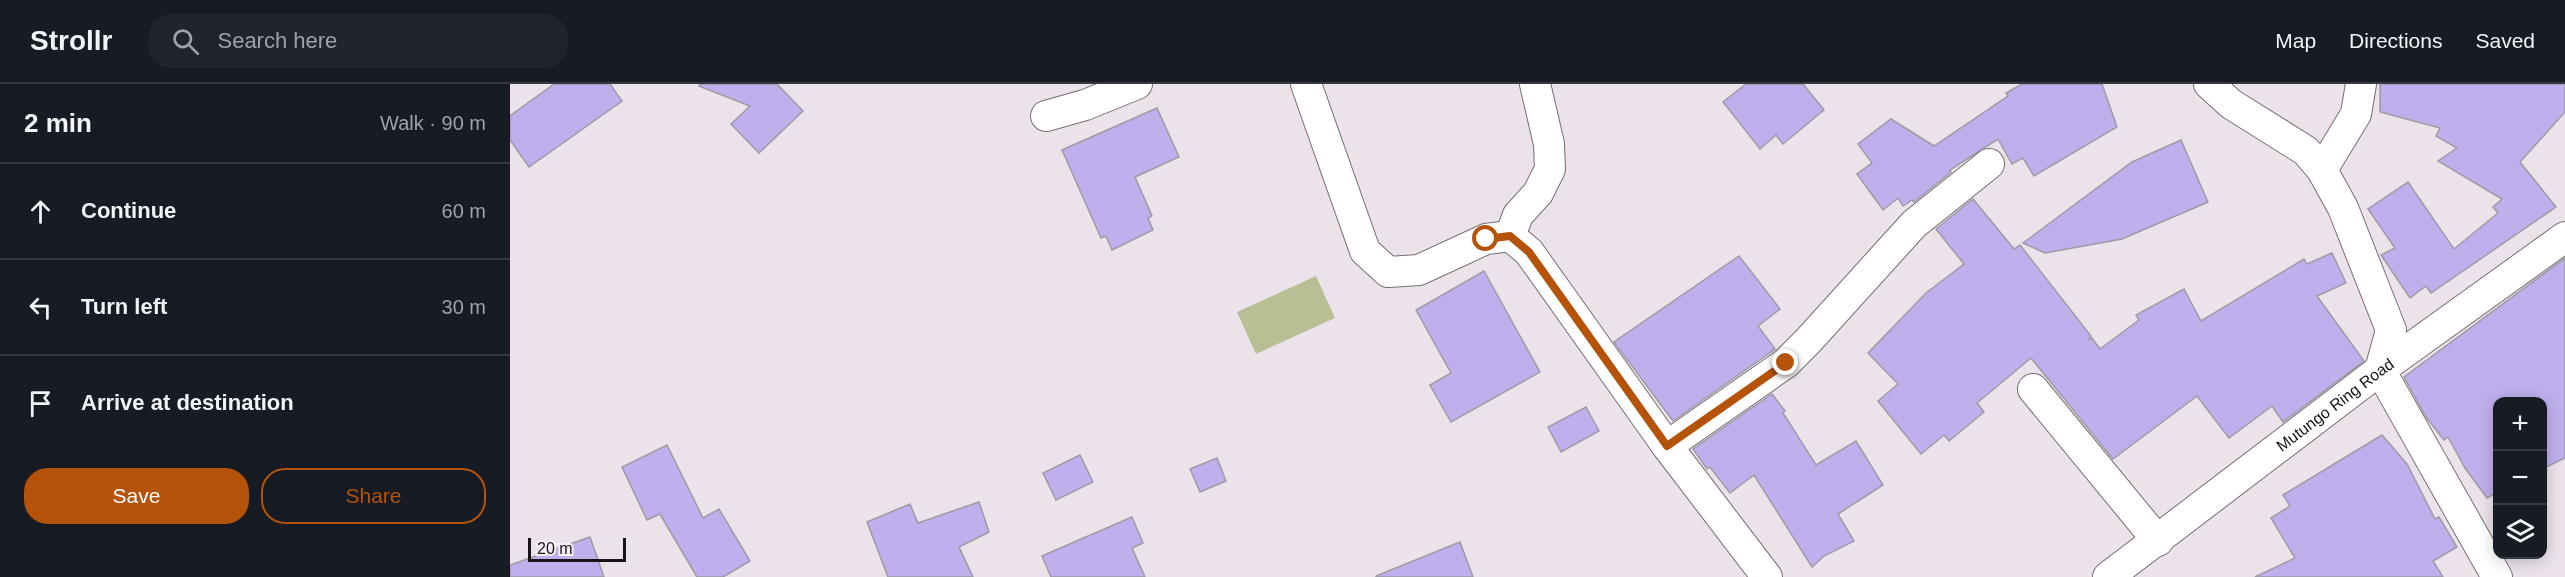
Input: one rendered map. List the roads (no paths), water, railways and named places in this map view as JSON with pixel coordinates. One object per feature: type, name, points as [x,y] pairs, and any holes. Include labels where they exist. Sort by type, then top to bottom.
[{"type":"street","points":[[1046,116],[1085,105],[1137,84]]},
{"type":"street","points":[[1306,84],[1365,251],[1388,272],[1419,270],[1486,239],[1510,236],[1529,252],[1667,446],[1767,577]]},
{"type":"street","points":[[1510,236],[1518,215],[1538,193],[1550,169],[1549,144],[1535,84]]},
{"type":"street","points":[[2210,84],[2232,104],[2306,151],[2322,170],[2343,208],[2391,330],[2380,370],[2497,577]]},
{"type":"street","points":[[2322,170],[2356,114],[2361,84]]},
{"type":"street","points":[[1667,446],[1786,363],[1808,342],[1914,224],[1989,164]]},
{"type":"street","name":"Mutungo Ring Road","points":[[2108,577],[2380,370],[2565,237]]},
{"type":"street","points":[[2033,389],[2158,541]]}]
